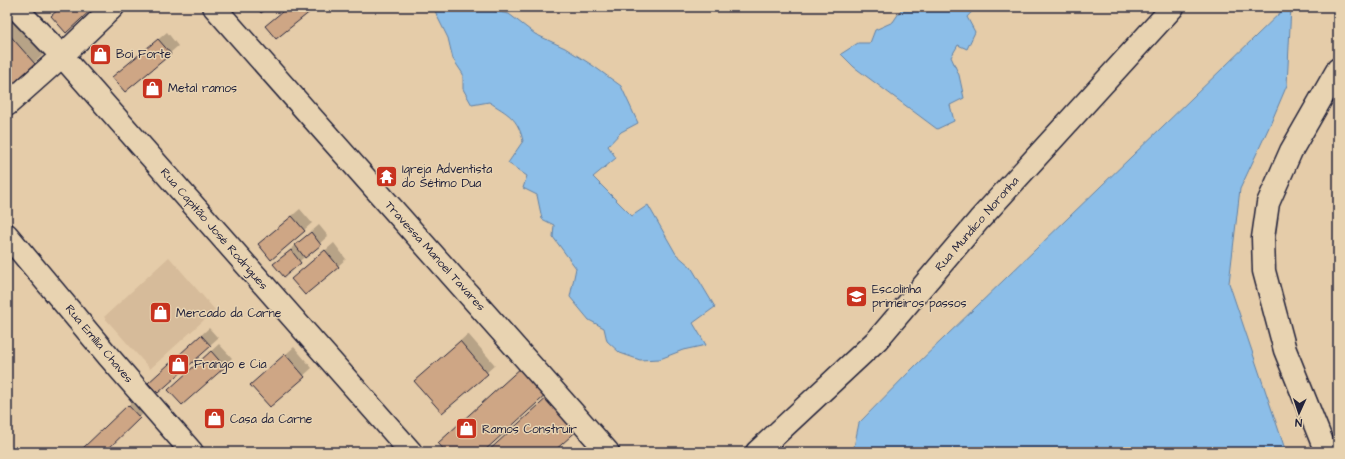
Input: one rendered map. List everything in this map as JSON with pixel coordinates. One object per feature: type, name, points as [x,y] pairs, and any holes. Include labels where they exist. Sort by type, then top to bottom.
[{"type":"street","name":"Rua Capitão José Rodrigues","points":[[15,7],[62,56],[412,452]]},
{"type":"street","points":[[7,105],[62,56],[113,7]]},
{"type":"street","name":"Travessa Manoel Tavares","points":[[214,7],[608,452]]},
{"type":"street","name":"Rua Mundico Noronha","points":[[757,452],[878,339],[979,220],[1173,7]]},
{"type":"street","points":[[1326,452],[1285,350],[1264,271],[1263,238],[1268,203],[1291,151],[1338,69]]},
{"type":"street","name":"Rua Emília Chaves","points":[[7,235],[192,452]]},
{"type":"shaded area","name":"Mercado da Carne","points":[[169,257],[215,310],[150,369],[104,317]]},
{"type":"water","points":[[434,7],[488,7],[494,11],[509,14],[535,34],[565,48],[621,86],[638,123],[621,132],[608,146],[616,158],[593,177],[632,216],[648,205],[676,254],[691,267],[715,307],[693,323],[706,345],[683,350],[660,359],[640,360],[620,353],[607,341],[604,328],[589,320],[570,297],[576,268],[553,237],[554,225],[542,219],[537,195],[523,188],[527,176],[508,163],[523,141],[521,133],[511,117],[489,102],[472,105],[463,89],[463,74],[453,59],[448,38]]},
{"type":"water","points":[[903,7],[976,7],[967,17],[975,32],[967,49],[958,45],[951,57],[959,75],[964,98],[950,105],[954,121],[937,129],[854,67],[841,54],[858,43],[870,43],[875,30],[893,22]]},
{"type":"water","points":[[1286,7],[1291,7],[1287,85],[1240,189],[1229,283],[1286,452],[853,452],[859,423],[914,367]]},
{"type":"building","points":[[61,7],[94,7],[66,33],[51,16]]},
{"type":"building","points":[[256,7],[269,7],[261,13]]},
{"type":"building","points":[[288,7],[316,7],[276,39],[265,26]]},
{"type":"building","points":[[7,32],[35,64],[7,89]]},
{"type":"building","points":[[158,39],[171,54],[125,92],[112,77]]},
{"type":"building","points":[[292,216],[305,231],[271,260],[258,244]]},
{"type":"building","points":[[311,232],[321,245],[305,258],[295,245]]},
{"type":"building","points":[[291,250],[301,263],[284,277],[273,264]]},
{"type":"building","points":[[325,250],[339,267],[305,295],[291,279]]},
{"type":"building","name":"Frango e Cia","points":[[201,335],[211,346],[158,393],[148,383]]},
{"type":"building","points":[[460,341],[488,374],[442,413],[414,381]]},
{"type":"building","points":[[211,351],[225,367],[182,405],[168,390]]},
{"type":"building","points":[[285,354],[305,377],[270,407],[250,385]]},
{"type":"building","points":[[523,366],[548,393],[483,452],[446,452],[438,443]]},
{"type":"building","points":[[550,395],[580,428],[553,452],[487,452]]},
{"type":"building","points":[[128,405],[140,418],[105,452],[87,452],[83,448]]},
{"type":"place","name":"Boi Forte","points":[[100,54]]},
{"type":"place","name":"Metal ramos","points":[[152,88]]},
{"type":"place","name":"Igreja Adventista do Sétimo Dua","points":[[387,176]]},
{"type":"place","name":"Escolinha primeiros passos","points":[[857,296]]},
{"type":"place","name":"Mercado da Carne","points":[[160,313]]},
{"type":"place","name":"Frango e Cia","points":[[179,364]]},
{"type":"place","name":"Casa da Carne","points":[[215,419]]},
{"type":"place","name":"Ramos Construir","points":[[467,429]]}]
